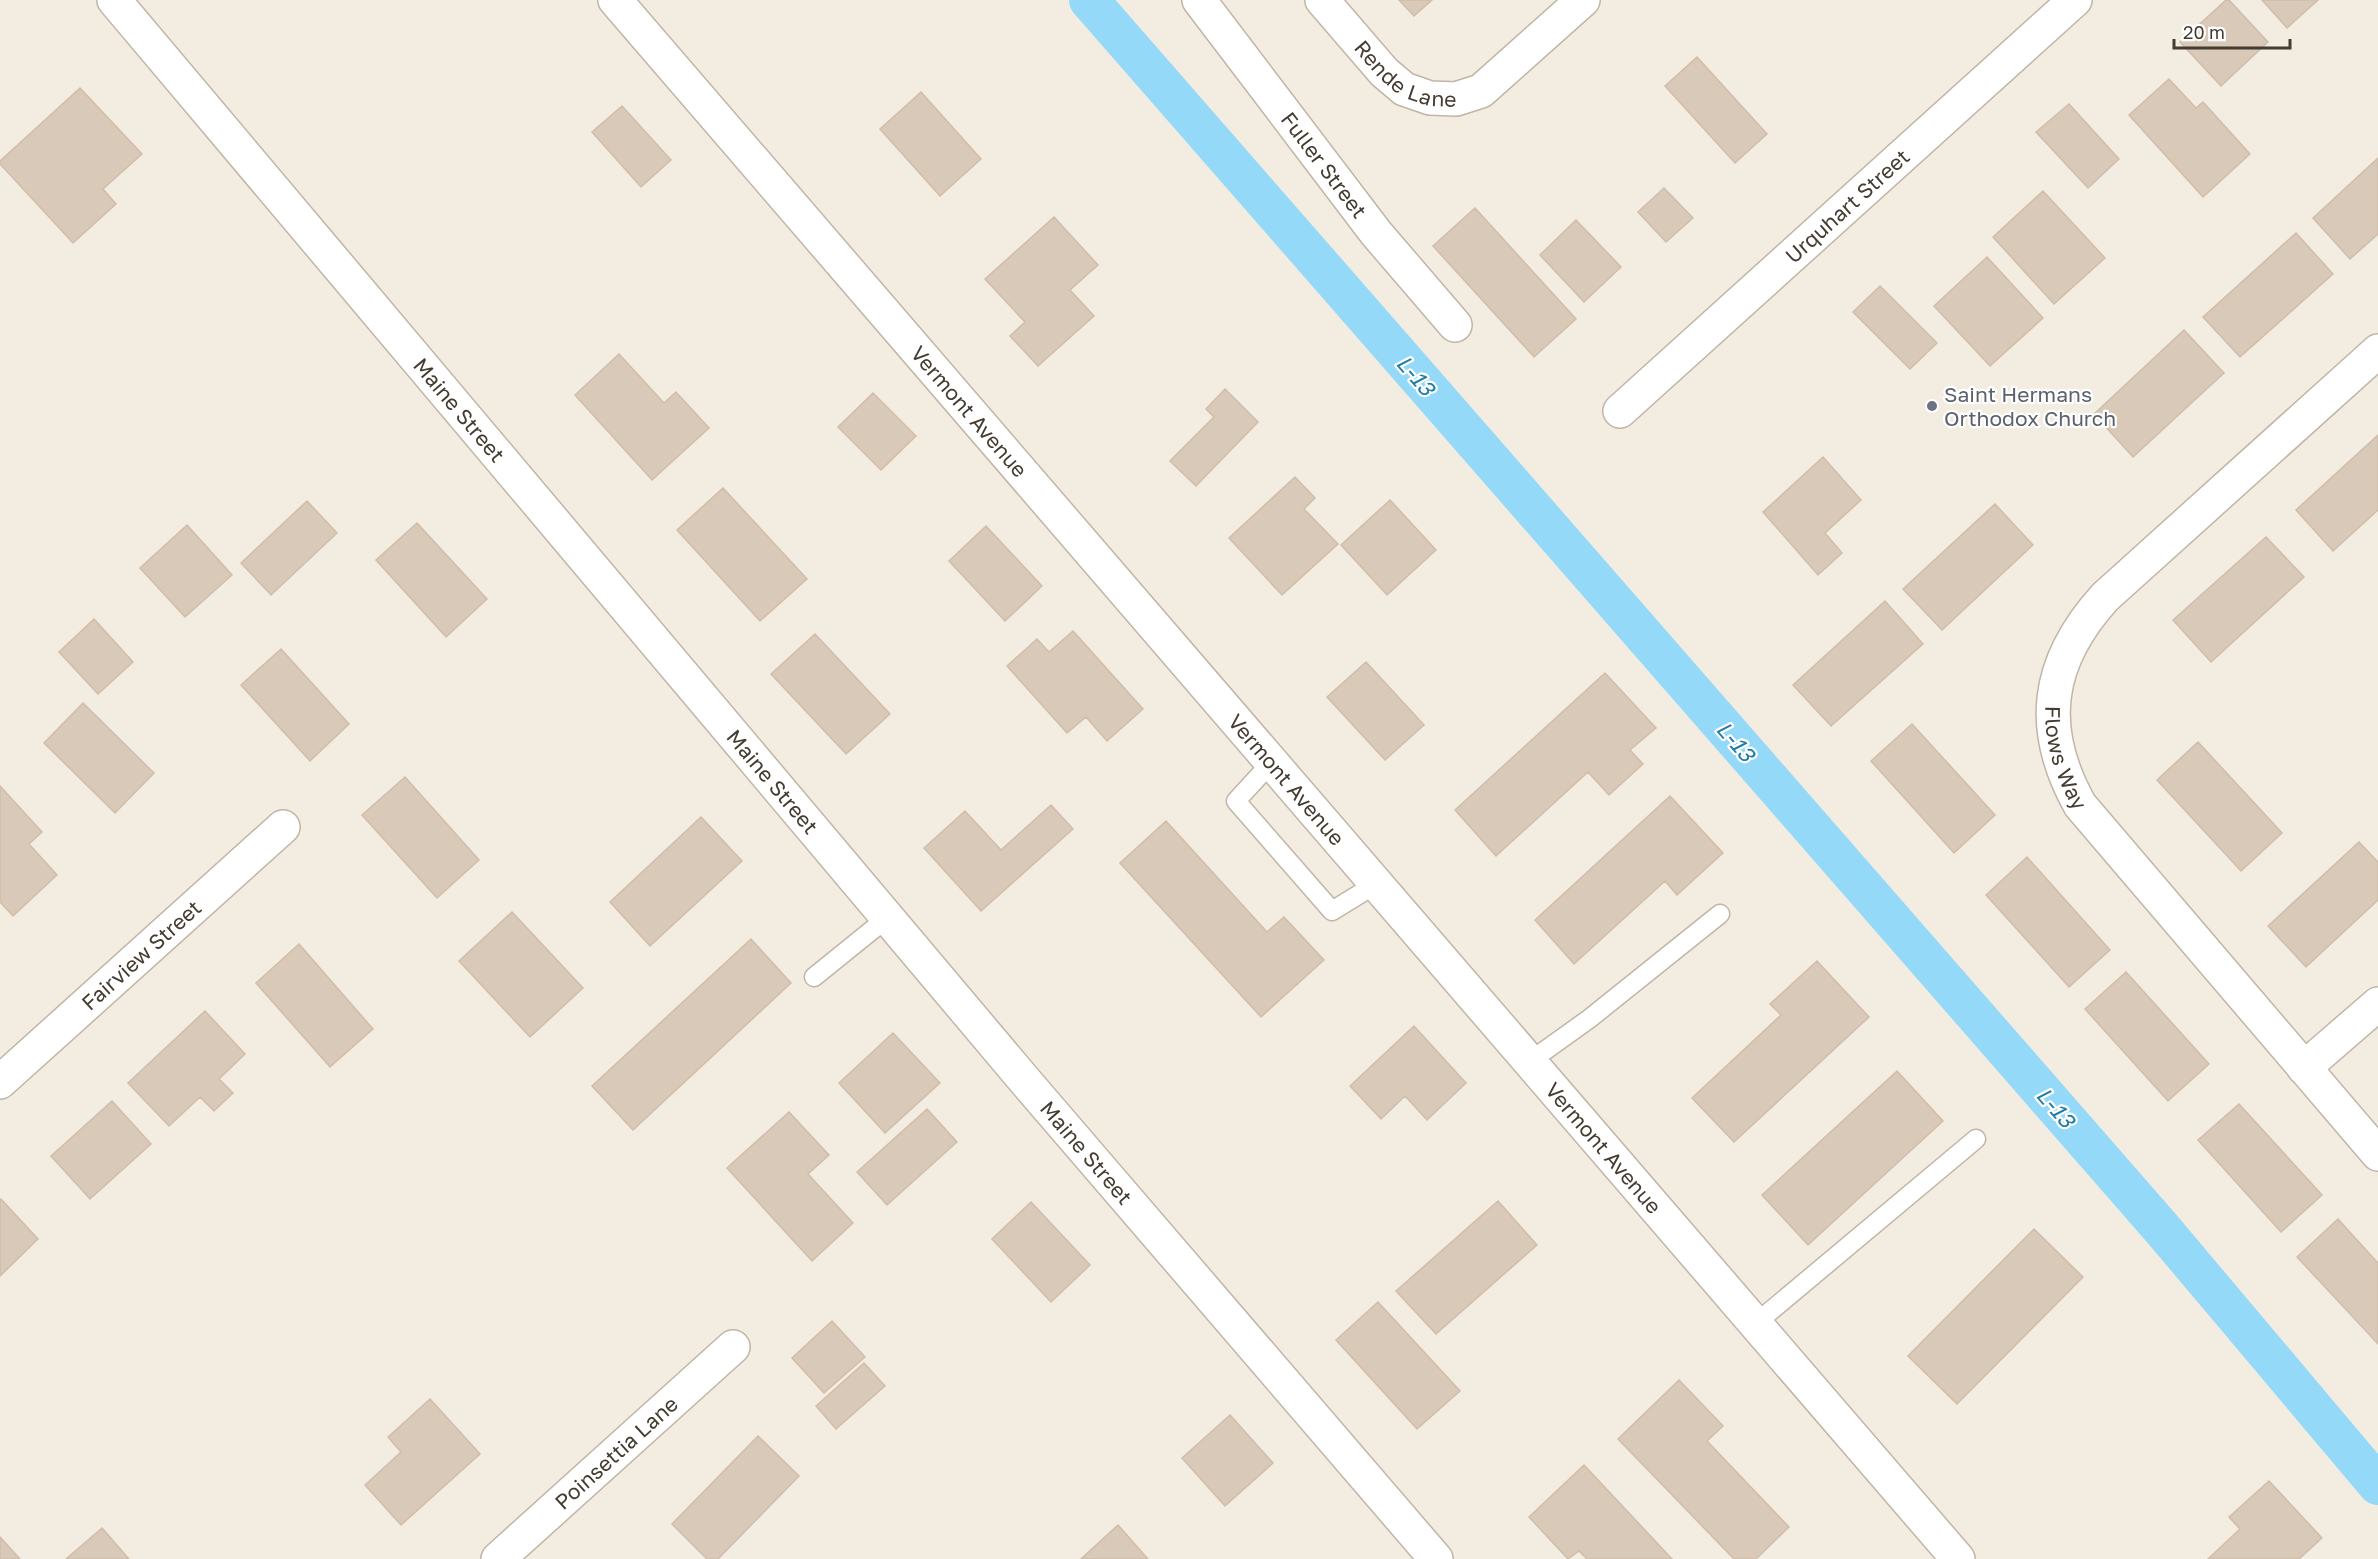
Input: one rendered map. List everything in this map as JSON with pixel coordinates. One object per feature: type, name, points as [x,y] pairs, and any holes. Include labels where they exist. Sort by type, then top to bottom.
[{"type":"street","name":"Maine Street","points":[[114,0],[1026,1082],[1436,1559]]},
{"type":"street","name":"Vermont Avenue","points":[[615,0],[1958,1559]]},
{"type":"street","name":"Fuller Street","points":[[1198,0],[1376,233],[1455,325]]},
{"type":"street","name":"Rende Lane","points":[[1322,0],[1384,72],[1404,89],[1430,98],[1456,99],[1481,91],[1583,0]]},
{"type":"street","name":"Urquhart Street","points":[[1620,411],[2075,0]]},
{"type":"street","name":"Flows Way","points":[[2378,351],[2105,597],[2086,618],[2071,643],[2060,669],[2053,697],[2053,725],[2057,753],[2066,780],[2080,805],[2378,1154]]},
{"type":"street","name":"Fairview Street","points":[[0,1082],[284,827]]},
{"type":"street","points":[[2304,1068],[2378,1004]]},
{"type":"street","name":"Poinsettia Lane","points":[[498,1559],[733,1347]]},
{"type":"lane","points":[[1271,763],[1236,801],[1243,810],[1332,911],[1376,884]]},
{"type":"lane","points":[[1529,1062],[1598,1012],[1720,914]]},
{"type":"lane","points":[[814,977],[887,918]]},
{"type":"lane","points":[[1755,1324],[1976,1139]]},
{"type":"building","points":[[1399,0],[1432,0],[1414,16]]},
{"type":"building","points":[[2226,0],[2229,0],[2268,42],[2221,86],[2180,42]]},
{"type":"building","points":[[2262,0],[2318,0],[2287,28]]},
{"type":"building","points":[[1697,57],[1767,134],[1735,163],[1665,86]]},
{"type":"building","points":[[2169,79],[2196,108],[2203,102],[2250,154],[2203,197],[2129,115]]},
{"type":"building","points":[[80,88],[142,154],[103,189],[116,204],[73,243],[0,164],[0,161]]},
{"type":"building","points":[[921,92],[981,159],[940,196],[880,129]]},
{"type":"building","points":[[2069,104],[2119,159],[2088,188],[2036,132]]},
{"type":"building","points":[[622,106],[671,160],[641,187],[592,132]]},
{"type":"building","points":[[2378,158],[2378,234],[2350,259],[2313,218]]},
{"type":"building","points":[[1664,188],[1693,218],[1666,242],[1638,212]]},
{"type":"building","points":[[2043,191],[2105,258],[2054,304],[1993,237]]},
{"type":"building","points":[[1475,208],[1576,319],[1534,357],[1433,246]]},
{"type":"building","points":[[1054,217],[1098,265],[1070,290],[1094,316],[1038,366],[1010,336],[1025,322],[985,279]]},
{"type":"building","points":[[1576,220],[1621,267],[1584,302],[1540,255]]},
{"type":"building","points":[[2296,233],[2333,274],[2240,357],[2203,317]]},
{"type":"building","points":[[1987,257],[2043,318],[1990,366],[1934,306]]},
{"type":"building","points":[[1880,286],[1937,343],[1910,369],[1853,312]]},
{"type":"building","points":[[2184,330],[2224,373],[2133,457],[2094,414]]},
{"type":"building","points":[[619,354],[664,403],[676,392],[709,428],[652,480],[575,395]]},
{"type":"building","points":[[1225,389],[1258,422],[1196,486],[1170,461],[1214,417],[1206,409]]},
{"type":"building","points":[[873,393],[916,436],[881,470],[838,427]]},
{"type":"building","points":[[2378,435],[2378,510],[2333,551],[2296,510]]},
{"type":"building","points":[[1823,457],[1861,500],[1825,533],[1842,553],[1818,575],[1763,512]]},
{"type":"building","points":[[1295,477],[1315,498],[1304,509],[1338,544],[1282,595],[1229,538]]},
{"type":"building","points":[[723,488],[807,579],[760,621],[677,530]]},
{"type":"building","points":[[1390,500],[1436,550],[1387,595],[1341,545]]},
{"type":"building","points":[[307,501],[337,533],[271,595],[241,563]]},
{"type":"building","points":[[1995,504],[2033,545],[1942,630],[1903,589]]},
{"type":"building","points":[[417,523],[487,599],[446,637],[376,560]]},
{"type":"building","points":[[187,525],[232,575],[185,617],[140,568]]},
{"type":"building","points":[[986,526],[1042,586],[1005,621],[949,561]]},
{"type":"building","points":[[2266,537],[2304,577],[2211,662],[2173,620]]},
{"type":"building","points":[[1885,601],[1923,644],[1831,726],[1793,685]]},
{"type":"building","points":[[94,619],[133,662],[98,694],[59,652]]},
{"type":"building","points":[[1073,631],[1143,709],[1107,741],[1086,717],[1067,733],[1007,666],[1037,639],[1049,652]]},
{"type":"building","points":[[815,634],[890,714],[846,754],[771,674]]},
{"type":"building","points":[[281,649],[349,724],[310,761],[241,685]]},
{"type":"building","points":[[1366,662],[1424,725],[1385,760],[1327,697]]},
{"type":"building","points":[[1605,673],[1656,728],[1630,750],[1643,764],[1609,795],[1588,772],[1496,856],[1455,810]]},
{"type":"building","points":[[83,703],[154,773],[115,813],[44,743]]},
{"type":"building","points":[[1912,724],[1995,815],[1954,853],[1871,761]]},
{"type":"building","points":[[2198,742],[2282,833],[2241,871],[2157,780]]},
{"type":"building","points":[[405,777],[479,860],[437,898],[362,815]]},
{"type":"building","points":[[0,786],[42,832],[29,844],[57,875],[13,916],[0,902]]},
{"type":"building","points":[[1670,796],[1723,853],[1677,895],[1665,881],[1574,964],[1535,920]]},
{"type":"building","points":[[1051,805],[1073,829],[981,911],[924,848],[965,811],[1001,850]]},
{"type":"building","points":[[701,817],[742,861],[650,946],[610,902]]},
{"type":"building","points":[[1166,821],[1267,932],[1284,917],[1324,960],[1261,1017],[1120,863]]},
{"type":"building","points":[[2359,842],[2378,862],[2378,900],[2306,967],[2268,926]]},
{"type":"building","points":[[2027,857],[2110,950],[2069,987],[1986,895]]},
{"type":"building","points":[[512,912],[583,988],[530,1037],[459,961]]},
{"type":"building","points":[[751,939],[791,983],[633,1130],[592,1086]]},
{"type":"building","points":[[299,944],[373,1029],[330,1067],[256,983]]},
{"type":"building","points":[[1817,961],[1869,1017],[1734,1142],[1692,1098],[1781,1015],[1770,1004]]},
{"type":"building","points":[[2126,972],[2209,1064],[2168,1101],[2085,1009]]},
{"type":"building","points":[[205,1011],[245,1054],[219,1079],[233,1093],[214,1111],[200,1097],[169,1126],[128,1083]]},
{"type":"building","points":[[1414,1026],[1466,1083],[1427,1120],[1405,1096],[1381,1119],[1350,1086]]},
{"type":"building","points":[[893,1033],[940,1083],[885,1133],[839,1083]]},
{"type":"building","points":[[1897,1071],[1943,1121],[1808,1245],[1762,1195]]},
{"type":"building","points":[[112,1101],[151,1144],[90,1199],[51,1156]]},
{"type":"building","points":[[2239,1104],[2322,1195],[2281,1232],[2198,1140]]},
{"type":"building","points":[[927,1109],[957,1142],[887,1205],[857,1172]]},
{"type":"building","points":[[789,1112],[829,1155],[808,1174],[853,1223],[812,1261],[727,1168]]},
{"type":"building","points":[[0,1200],[38,1239],[0,1276]]},
{"type":"building","points":[[1498,1201],[1537,1245],[1436,1334],[1396,1291]]},
{"type":"building","points":[[1031,1202],[1090,1265],[1051,1302],[992,1239]]},
{"type":"building","points":[[2338,1219],[2378,1263],[2378,1344],[2297,1257]]},
{"type":"building","points":[[2034,1229],[2083,1277],[1957,1404],[1908,1356]]},
{"type":"building","points":[[1378,1302],[1460,1391],[1417,1429],[1336,1340]]},
{"type":"building","points":[[832,1321],[865,1357],[824,1393],[792,1358]]},
{"type":"building","points":[[864,1363],[885,1386],[836,1429],[816,1406]]},
{"type":"building","points":[[1679,1380],[1723,1426],[1707,1441],[1789,1527],[1756,1559],[1734,1559],[1618,1439]]},
{"type":"building","points":[[430,1399],[480,1454],[401,1525],[365,1485],[401,1452],[388,1437]]},
{"type":"building","points":[[1230,1415],[1273,1463],[1225,1506],[1182,1458]]},
{"type":"building","points":[[758,1436],[799,1476],[718,1559],[707,1559],[672,1524]]},
{"type":"building","points":[[1584,1465],[1672,1559],[1587,1559],[1579,1551],[1568,1559],[1529,1517]]},
{"type":"building","points":[[2269,1481],[2322,1538],[2299,1559],[2208,1559],[2240,1529],[2229,1517]]},
{"type":"building","points":[[1118,1525],[1148,1559],[1081,1559]]},
{"type":"building","points":[[102,1528],[129,1559],[66,1559]]},
{"type":"building","points":[[0,1537],[20,1559],[0,1559]]},
{"type":"waterway","name":"L-13","points":[[1089,0],[2163,1230],[2378,1485]]},
{"type":"place","name":"Saint Hermans Orthodox Church","points":[[1932,406]]}]
